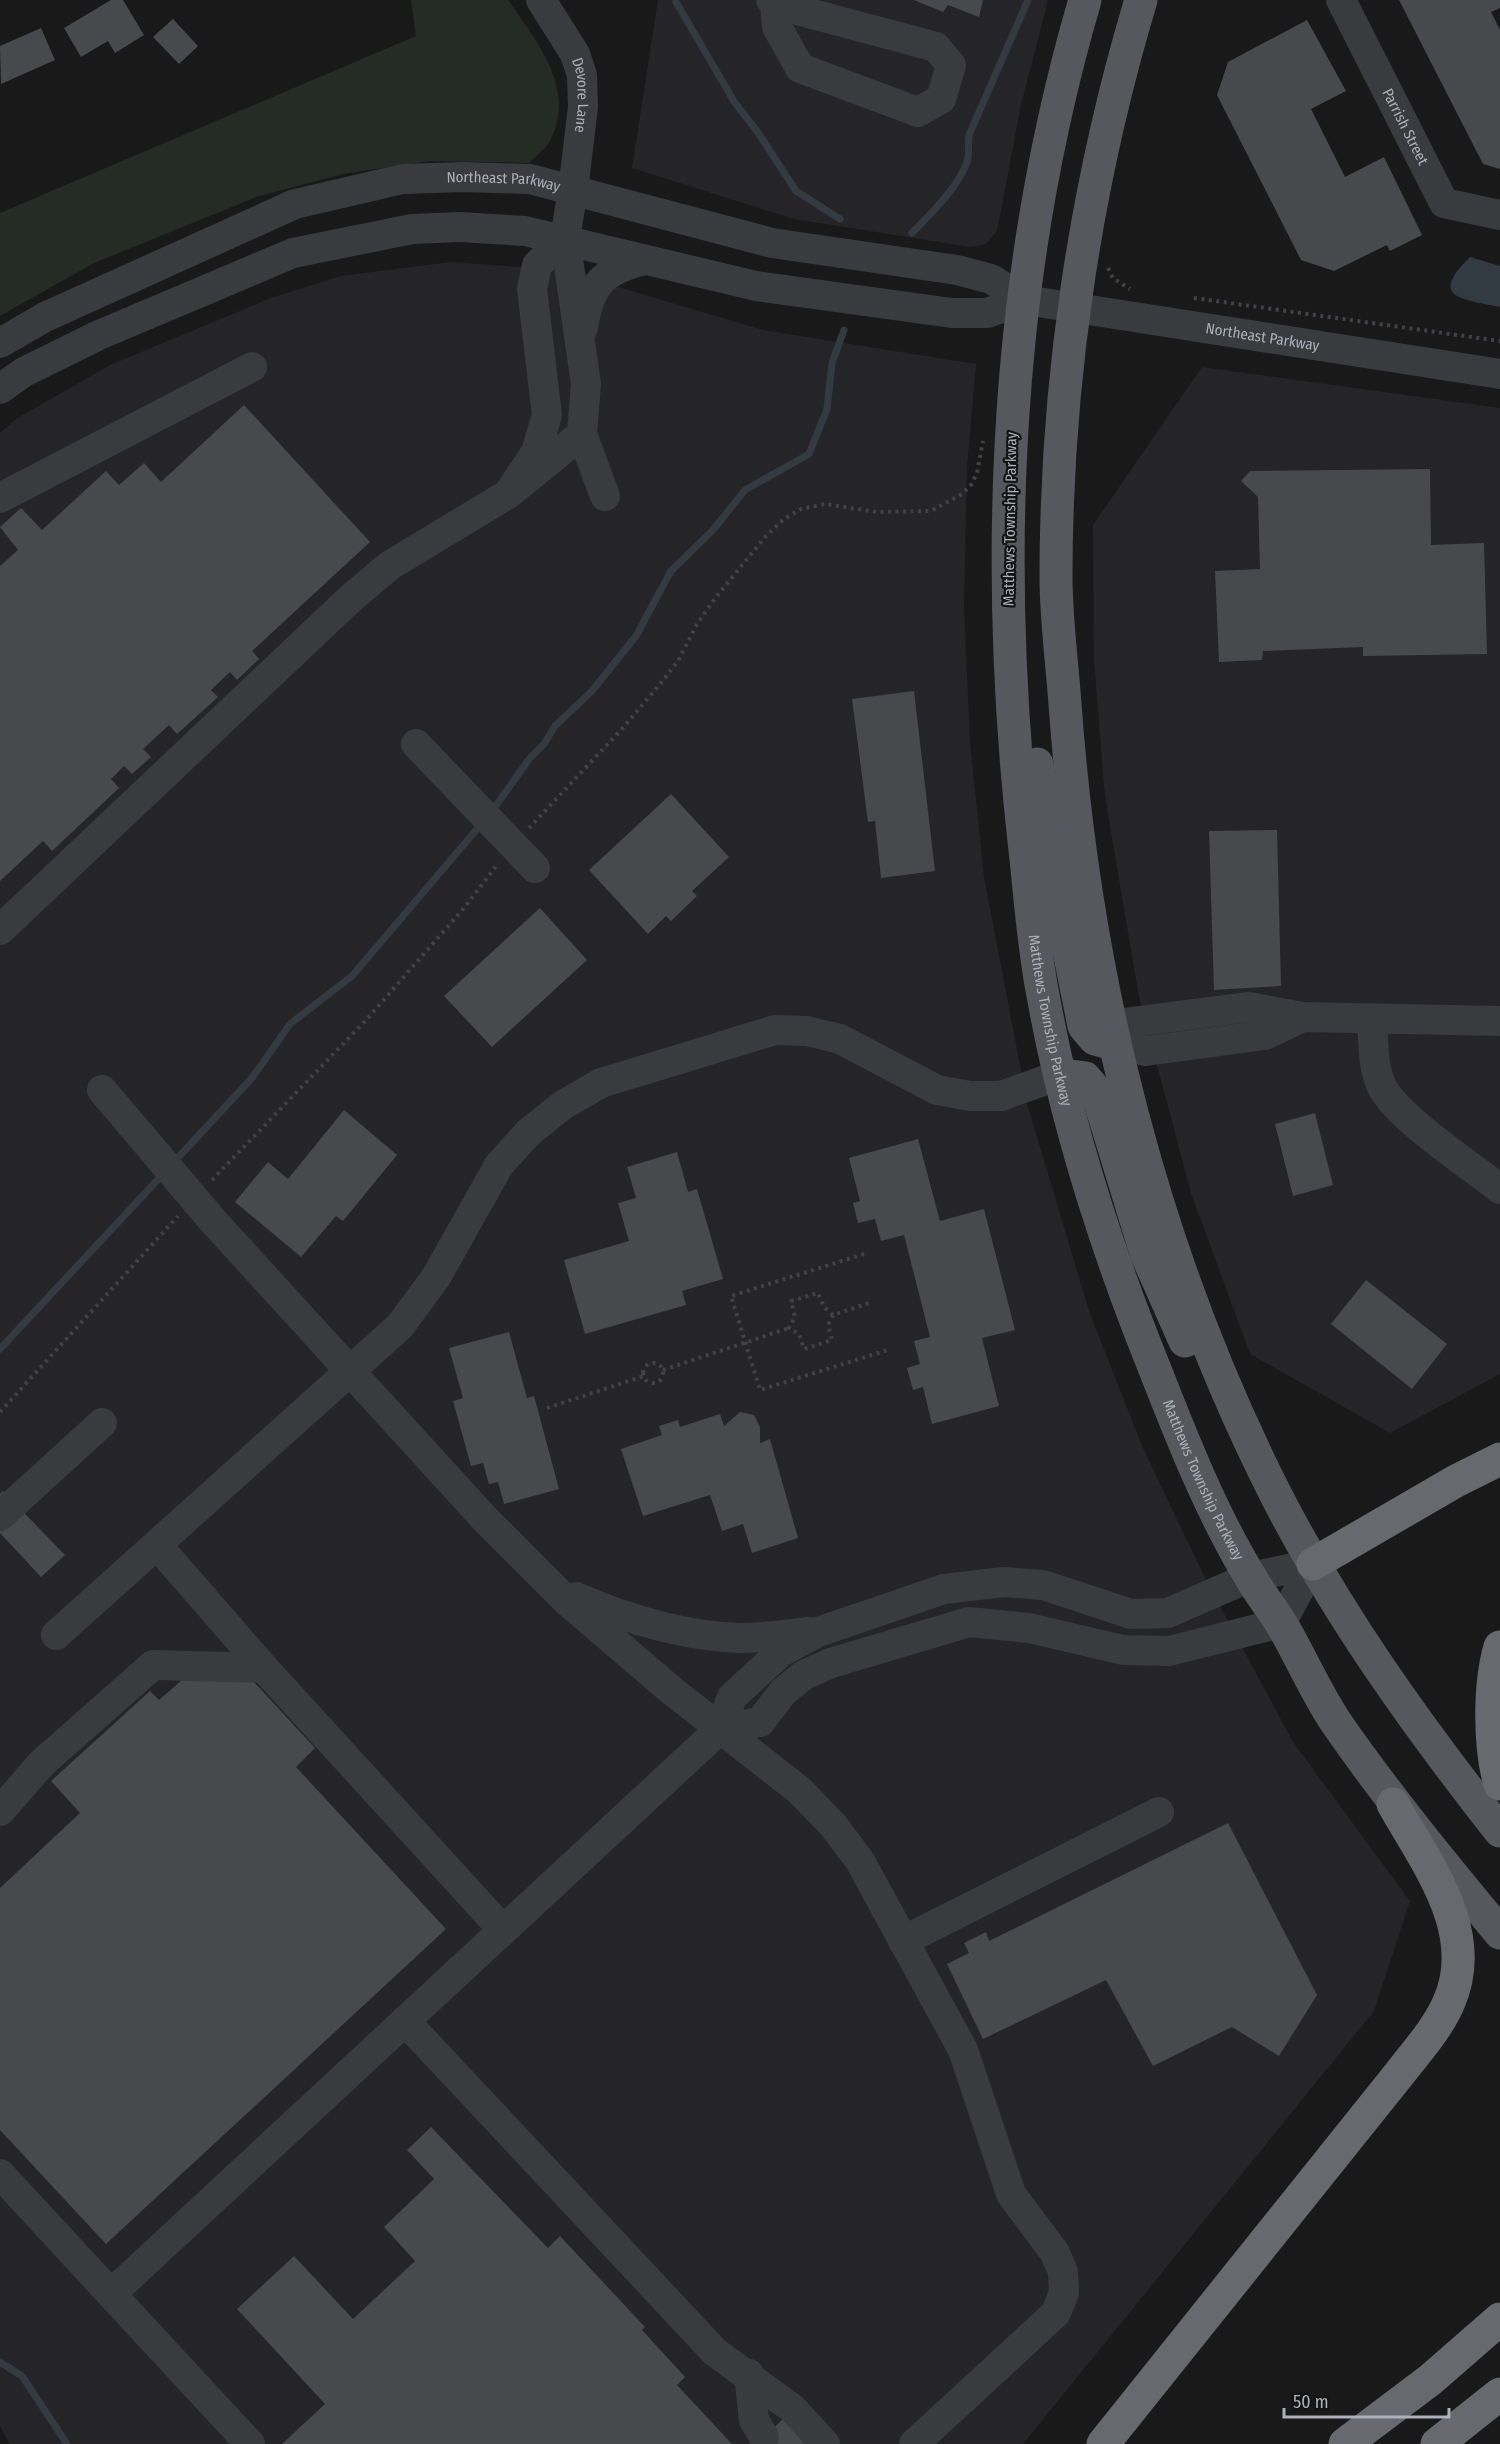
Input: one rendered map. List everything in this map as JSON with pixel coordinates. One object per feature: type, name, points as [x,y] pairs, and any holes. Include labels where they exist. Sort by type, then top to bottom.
[{"type":"highway","points":[[1313,1564],[1456,1481],[1500,1459]]},
{"type":"highway","points":[[1500,1647],[1493,1712],[1494,1764],[1500,1784]]},
{"type":"highway","points":[[1103,2444],[1400,2073],[1441,2018],[1449,2002],[1458,1960],[1458,1938],[1454,1921],[1432,1870],[1393,1804]]},
{"type":"highway","points":[[1345,2444],[1430,2380],[1500,2319]]},
{"type":"highway","points":[[1437,2444],[1500,2394]]},
{"type":"main road","name":"Matthews Township Parkway","points":[[1085,0],[1054,126],[1036,214],[1011,421],[1006,567],[1016,774],[1041,982],[1060,1075],[1095,1202],[1136,1322],[1176,1423],[1250,1577],[1281,1623],[1331,1715],[1393,1804],[1500,1933]]},
{"type":"main road","points":[[1141,0],[1104,141],[1074,309],[1061,444],[1056,580],[1069,767],[1081,869],[1112,1035],[1152,1185],[1192,1303],[1231,1398],[1278,1497],[1313,1564],[1395,1690],[1445,1761],[1500,1831]]},
{"type":"main road","points":[[1013,697],[1037,764],[1049,851],[1084,1026],[1095,1039],[1112,1035]]},
{"type":"main road","points":[[1060,1075],[1085,1078],[1097,1092],[1150,1263],[1186,1343],[1231,1398]]},
{"type":"street","name":"Parrish Street","points":[[1341,0],[1444,202],[1500,215]]},
{"type":"street","name":"Devore Lane","points":[[548,1],[575,54],[582,75],[583,107],[573,190],[564,238]]},
{"type":"street","points":[[773,2],[936,47],[951,65],[941,99],[918,112],[800,68],[777,27],[773,2]]},
{"type":"street","name":"Northeast Parkway","points":[[0,343],[45,317],[295,204],[403,179],[464,177],[530,179],[772,243],[957,270],[991,279],[1025,300],[1500,374]]},
{"type":"street","name":"Northeast Parkway","points":[[0,389],[24,372],[99,335],[293,253],[412,229],[447,227],[525,231],[564,238],[756,286],[952,313],[987,313],[1025,300]]},
{"type":"street","points":[[564,238],[586,384],[582,434],[605,495]]},
{"type":"street","points":[[508,494],[536,452],[547,415],[532,289],[537,266],[564,238]]},
{"type":"street","points":[[580,343],[586,307],[592,291],[607,274],[623,265],[645,260]]},
{"type":"street","points":[[0,498],[252,367]]},
{"type":"street","points":[[0,930],[350,599],[389,566],[508,494],[582,434]]},
{"type":"street","points":[[416,744],[535,868]]},
{"type":"street","points":[[1112,1035],[1146,1051],[1265,1035],[1303,1017],[1500,1021]]},
{"type":"street","points":[[1372,1020],[1376,1068],[1382,1087],[1395,1107],[1500,1189]]},
{"type":"street","points":[[56,1635],[400,1326],[436,1277],[499,1165],[529,1132],[563,1105],[601,1083],[775,1030],[807,1031],[840,1039],[937,1089],[970,1096],[1001,1096],[1060,1075]]},
{"type":"street","points":[[102,1090],[214,1222],[485,1520],[554,1588],[662,1683],[799,1790],[833,1825],[860,1861],[963,2050],[1011,2194],[1055,2253],[1063,2272],[1064,2293],[1056,2313],[914,2444]]},
{"type":"street","points":[[0,1516],[102,1423]]},
{"type":"street","points":[[157,1545],[264,1668],[503,1930]]},
{"type":"street","points":[[111,2295],[720,1729],[732,1697],[750,1678],[781,1652],[818,1632],[944,1589],[1004,1582],[1043,1586],[1131,1614],[1168,1614],[1250,1577],[1313,1564]]},
{"type":"street","points":[[720,1729],[760,1722],[790,1686],[804,1675],[831,1663],[969,1622],[1029,1628],[1123,1650],[1169,1651],[1281,1623],[1313,1564]]},
{"type":"street","points":[[554,1588],[617,1615],[700,1635],[742,1638],[818,1632]]},
{"type":"street","points":[[0,1811],[42,1762],[153,1665],[264,1668]]},
{"type":"street","points":[[903,1941],[1159,1812]]},
{"type":"street","points":[[405,2021],[715,2352],[749,2374],[793,2409],[825,2444]]},
{"type":"street","points":[[0,2174],[250,2444]]},
{"type":"street","points":[[749,2374],[754,2420],[764,2437]]},
{"type":"path","points":[[1107,268],[1122,286],[1137,290]]},
{"type":"path","points":[[1192,298],[1500,341]]},
{"type":"path","points":[[526,832],[628,722],[678,661],[697,624],[716,597],[765,537],[784,519],[801,509],[825,504],[877,512],[931,511],[962,494],[971,485],[987,432]]},
{"type":"path","points":[[211,1181],[367,1019],[464,908],[503,858]]},
{"type":"path","points":[[0,1412],[187,1207]]},
{"type":"path","points":[[864,1254],[731,1296],[760,1390],[891,1349]]},
{"type":"path","points":[[663,1370],[789,1328],[795,1317],[791,1301],[818,1293],[824,1307],[833,1315]]},
{"type":"path","points":[[789,1328],[799,1334],[804,1349],[832,1340],[828,1326],[833,1315],[869,1303]]},
{"type":"path","points":[[650,1364],[658,1365],[663,1370],[662,1378],[656,1383],[649,1382],[644,1376],[645,1369],[650,1364]]},
{"type":"path","points":[[547,1408],[644,1376]]},
{"type":"shaded area","points":[[411,0],[508,0],[541,48],[556,83],[559,101],[557,120],[551,139],[529,163],[429,161],[343,174],[259,196],[94,263],[0,316],[0,213],[416,36]]},
{"type":"shaded area","points":[[658,0],[1048,0],[1021,105],[997,231],[986,244],[970,247],[794,219],[632,168]]},
{"type":"shaded area","points":[[1470,257],[1500,266],[1500,307],[1473,302],[1455,294],[1451,289],[1452,281]]},
{"type":"shaded area","points":[[451,262],[561,270],[763,330],[976,364],[967,467],[964,607],[970,742],[984,877],[1028,1107],[1090,1314],[1143,1448],[1205,1578],[1293,1742],[1410,1901],[1374,2011],[1023,2444],[10,2444],[0,2426],[0,433],[16,419],[110,365],[271,298],[341,276]]},
{"type":"shaded area","points":[[1202,367],[1500,408],[1500,1374],[1390,1433],[1250,1354],[1191,1193],[1139,997],[1105,797],[1094,661],[1093,525]]},
{"type":"building","points":[[111,0],[123,0],[144,35],[115,53],[108,41],[81,57],[64,28]]},
{"type":"building","points":[[914,0],[983,0],[979,17],[948,5],[943,12]]},
{"type":"building","points":[[1399,0],[1500,0],[1500,8],[1491,12],[1500,30],[1500,169],[1483,164]]},
{"type":"building","points":[[173,19],[198,46],[179,64],[153,37]]},
{"type":"building","points":[[1307,20],[1346,91],[1311,109],[1345,177],[1384,157],[1422,235],[1390,251],[1387,245],[1334,271],[1301,260],[1217,95],[1228,62]]},
{"type":"building","points":[[41,28],[55,60],[1,84],[0,46]]},
{"type":"building","points":[[244,405],[370,542],[252,651],[259,659],[237,680],[230,672],[211,690],[218,697],[177,734],[169,725],[143,749],[151,757],[132,774],[124,766],[111,779],[119,788],[52,851],[43,841],[0,881],[0,566],[18,550],[0,527],[21,508],[42,530],[106,471],[119,485],[144,463],[161,482]]},
{"type":"building","points":[[1430,469],[1431,545],[1484,543],[1487,654],[1363,656],[1363,647],[1263,651],[1262,660],[1219,662],[1215,571],[1260,569],[1258,497],[1241,481],[1250,471]]},
{"type":"building","points":[[914,691],[935,871],[881,878],[875,821],[868,822],[852,699]]},
{"type":"building","points":[[671,794],[729,857],[692,891],[697,896],[671,921],[666,916],[648,934],[589,870]]},
{"type":"building","points":[[1277,830],[1281,986],[1214,990],[1209,831]]},
{"type":"building","points":[[540,908],[587,960],[492,1047],[444,996]]},
{"type":"building","points":[[344,1110],[397,1155],[343,1221],[336,1216],[301,1257],[235,1202],[268,1162],[288,1179]]},
{"type":"building","points":[[1315,1113],[1333,1185],[1293,1196],[1275,1124]]},
{"type":"building","points":[[918,1139],[940,1221],[984,1209],[1015,1330],[982,1338],[999,1406],[932,1424],[923,1387],[913,1390],[907,1368],[920,1364],[914,1341],[930,1337],[904,1235],[881,1241],[875,1219],[858,1223],[853,1203],[860,1201],[849,1158]]},
{"type":"building","points":[[677,1152],[688,1192],[697,1189],[723,1279],[682,1291],[686,1305],[585,1334],[564,1260],[629,1241],[618,1203],[636,1198],[627,1167]]},
{"type":"building","points":[[1366,1280],[1447,1344],[1412,1389],[1331,1324]]},
{"type":"building","points":[[509,1332],[527,1398],[534,1396],[559,1489],[504,1504],[498,1482],[489,1484],[483,1463],[471,1466],[453,1401],[463,1398],[449,1348]]},
{"type":"building","points":[[740,1412],[754,1415],[760,1427],[760,1443],[770,1439],[798,1538],[752,1553],[743,1524],[722,1531],[710,1495],[643,1516],[621,1449],[662,1435],[659,1426],[678,1420],[680,1427],[720,1414],[724,1426]]},
{"type":"building","points":[[3,1491],[65,1555],[41,1577],[0,1533],[0,1494]]},
{"type":"building","points":[[182,1680],[254,1682],[315,1748],[296,1767],[446,1929],[106,2244],[0,2130],[0,1888],[80,1813],[51,1781],[150,1691],[159,1700]]},
{"type":"building","points":[[1228,1823],[1317,1995],[1279,2056],[1232,2027],[1153,2066],[1106,1980],[983,2039],[947,1964],[969,1953],[964,1943],[986,1932],[989,1941]]},
{"type":"building","points":[[431,2127],[548,2248],[560,2236],[645,2327],[642,2330],[685,2377],[677,2385],[732,2444],[282,2444],[325,2404],[237,2309],[294,2256],[353,2319],[415,2261],[384,2227],[434,2179],[407,2150]]},
{"type":"building","points":[[784,2418],[808,2444],[757,2444]]},
{"type":"waterway","points":[[912,233],[945,198],[965,167],[968,158],[969,135],[1028,0]]},
{"type":"waterway","points":[[676,2],[735,103],[757,131],[796,191],[840,219]]},
{"type":"waterway","points":[[492,811],[530,758],[544,744],[555,726],[592,691],[636,636],[671,571],[713,530],[745,490],[809,454],[827,409],[832,363],[844,330]]},
{"type":"waterway","points":[[173,1163],[252,1078],[290,1024],[352,976],[483,822]]},
{"type":"waterway","points":[[0,1349],[163,1174]]},
{"type":"waterway","points":[[0,2362],[22,2376],[67,2444]]}]
